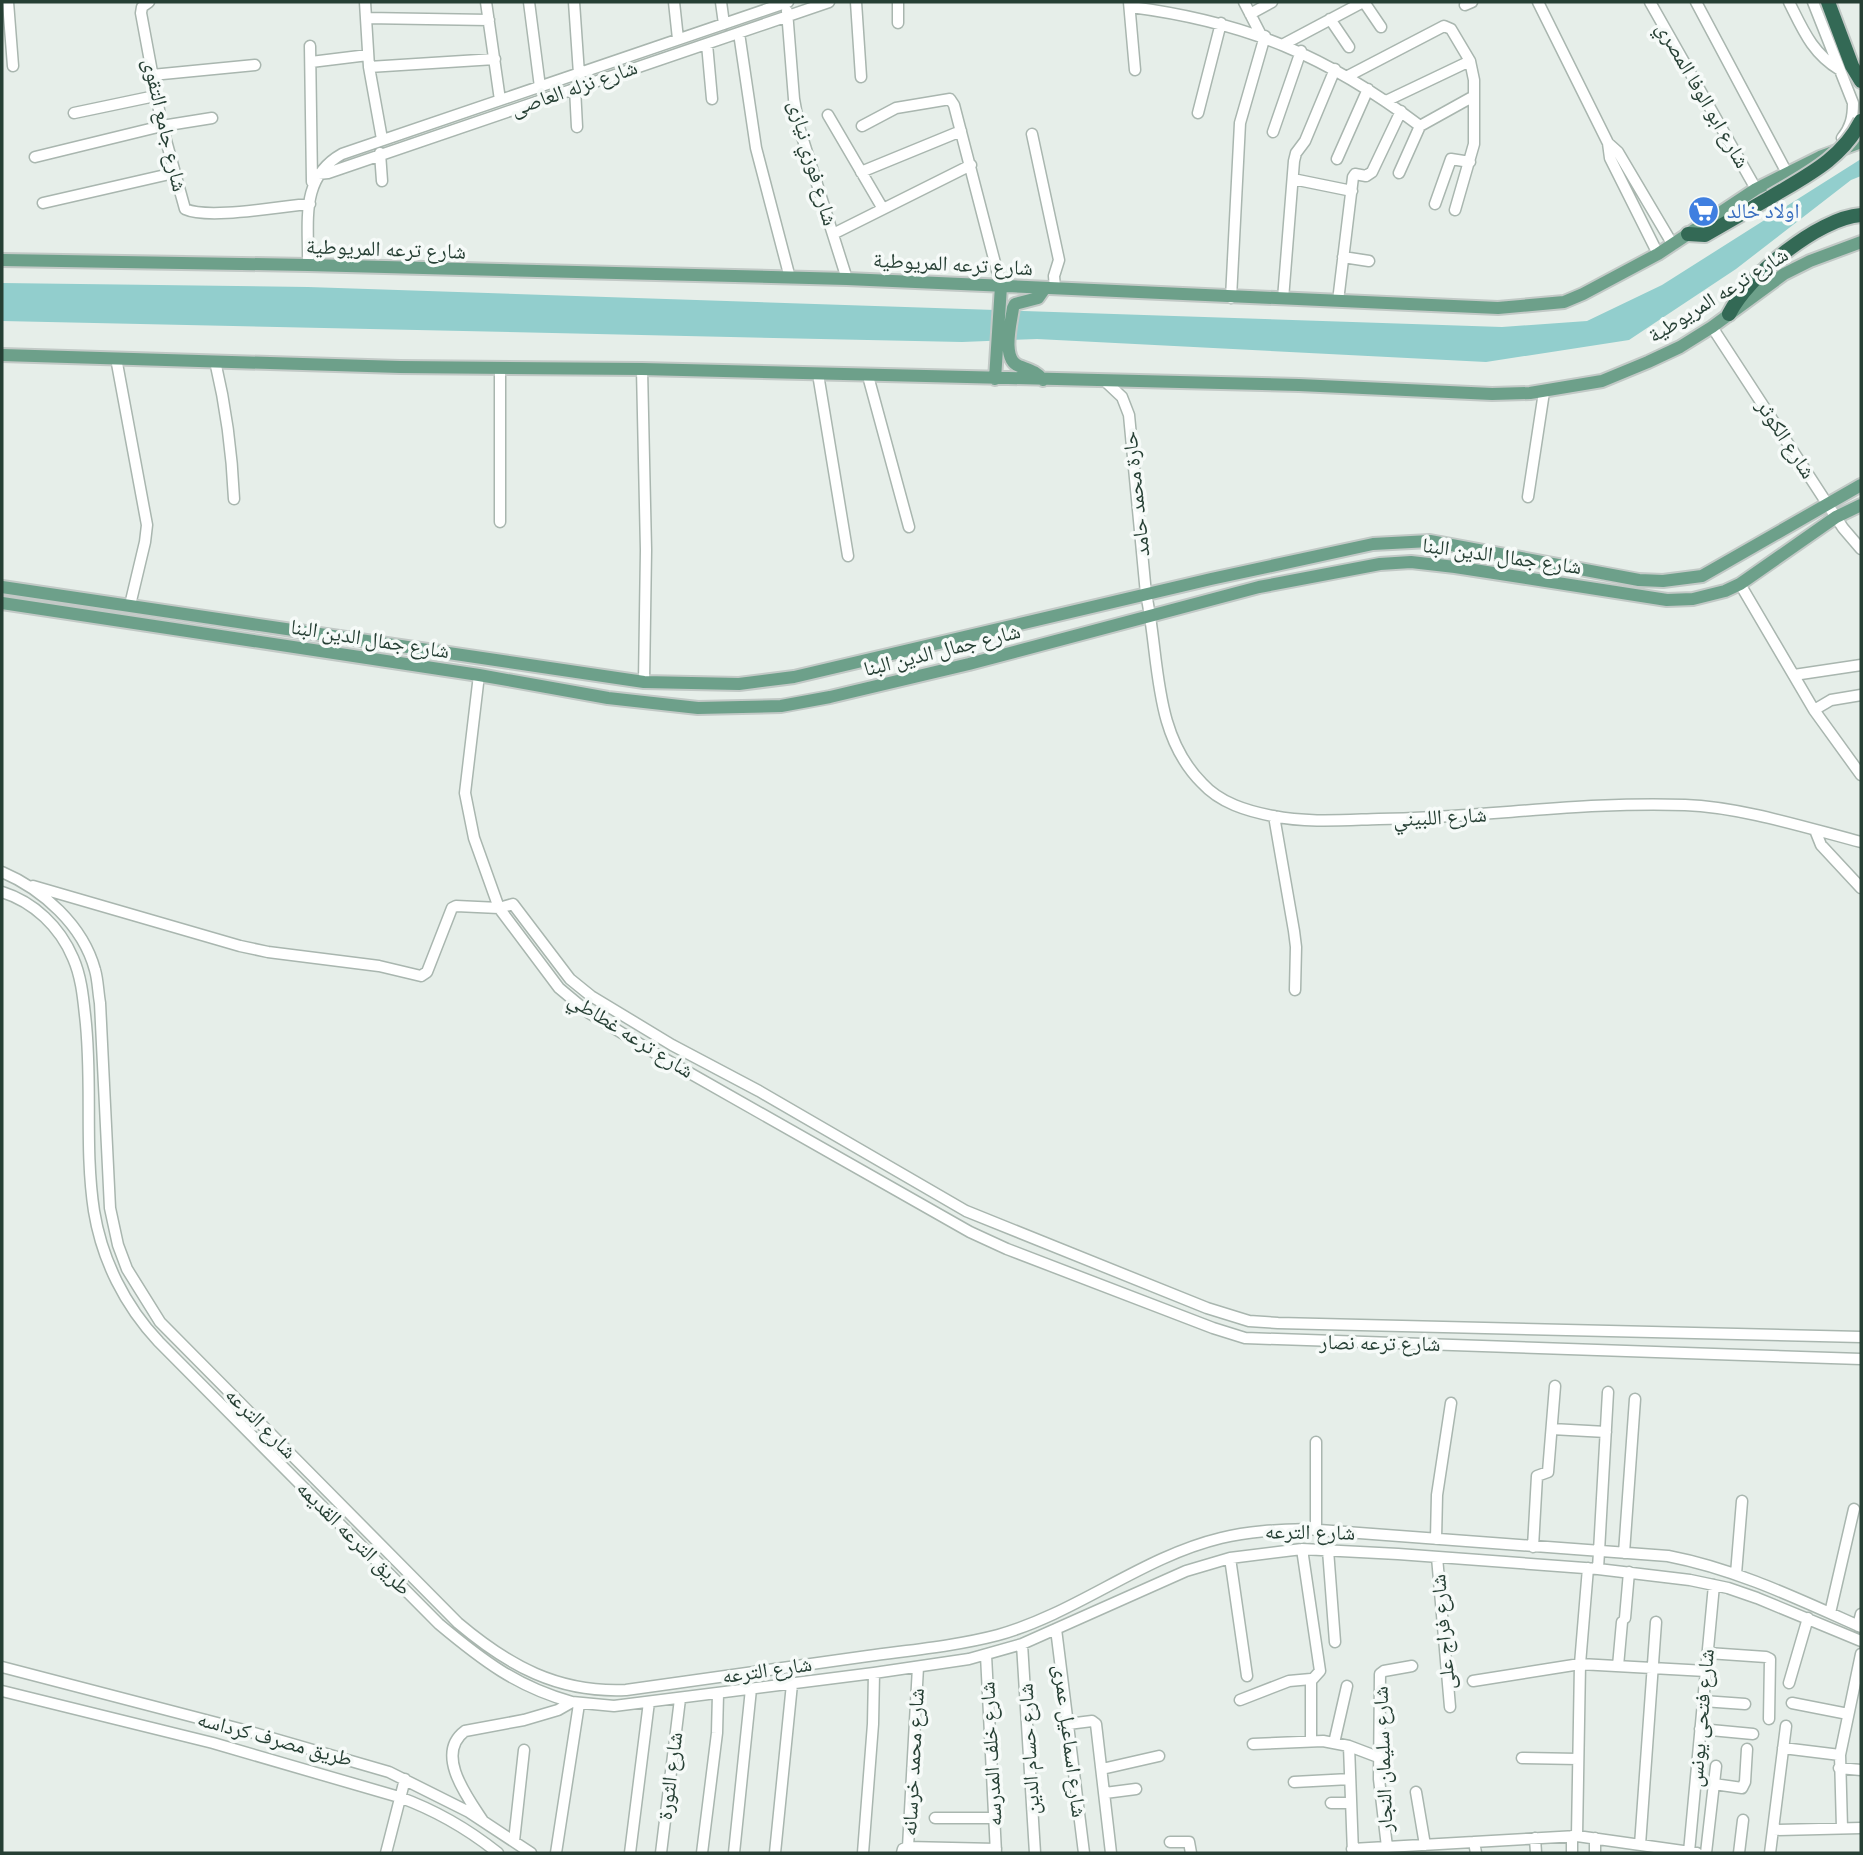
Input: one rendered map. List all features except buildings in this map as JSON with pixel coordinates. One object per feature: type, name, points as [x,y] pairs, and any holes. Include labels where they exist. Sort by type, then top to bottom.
[{"type":"highway","points":[[1828,2],[1852,65],[1861,81]]},
{"type":"highway","points":[[1688,234],[1705,235],[1825,165],[1841,151],[1861,121]]},
{"type":"highway","points":[[1729,314],[1750,283],[1809,235],[1840,219],[1861,215]]},
{"type":"main road","name":"شارع ترعه المريوطية","points":[[2,260],[847,279],[1498,308],[1564,302],[1619,277],[1673,245],[1756,189],[1832,152],[1861,142]]},
{"type":"main road","name":"شارع ترعه المريوطية","points":[[2,355],[1299,386],[1492,394],[1544,392],[1602,381],[1680,347],[1793,270],[1861,243]]},
{"type":"main road","points":[[1002,286],[1010,358],[1012,362],[1034,372],[1043,380]]},
{"type":"main road","points":[[1006,308],[1020,301],[1038,298],[1050,288]]},
{"type":"main road","points":[[995,379],[1006,308]]},
{"type":"main road","name":"شارع جمال الدين البنا","points":[[2,587],[644,682],[739,684],[794,677],[1373,544],[1430,541],[1639,579],[1663,581],[1702,576],[1828,503],[1860,489]]},
{"type":"main road","name":"شارع جمال الدين البنا","points":[[2,603],[480,675],[608,698],[698,708],[781,706],[874,688],[1259,587],[1357,567],[1398,562],[1468,568],[1667,600],[1693,599],[1725,591],[1740,584],[1836,517],[1861,505]]},
{"type":"street","points":[[8,2],[13,66]]},
{"type":"street","name":"شارع جامع التقوى","points":[[149,2],[142,7],[141,13],[155,96],[185,209],[196,213],[310,204]]},
{"type":"street","points":[[365,2],[369,67],[382,139]]},
{"type":"street","points":[[486,2],[500,100]]},
{"type":"street","points":[[529,2],[540,87]]},
{"type":"street","points":[[573,2],[579,74]]},
{"type":"street","points":[[674,2],[678,39]]},
{"type":"street","points":[[721,2],[724,24]]},
{"type":"street","name":"شارع نزله العاصى","points":[[318,174],[332,159],[382,139],[724,24],[769,5],[787,2]]},
{"type":"street","name":"شارع فوزي نيازى","points":[[787,2],[794,99],[799,127],[847,279]]},
{"type":"street","name":"شارع نزله العاصى","points":[[318,174],[328,173],[380,153],[829,2]]},
{"type":"street","points":[[856,2],[861,77]]},
{"type":"street","points":[[898,2],[898,23]]},
{"type":"street","points":[[1231,298],[1240,123],[1263,36],[1244,2]]},
{"type":"street","points":[[1250,13],[1272,2]]},
{"type":"street","points":[[1284,44],[1364,2],[1381,27]]},
{"type":"street","points":[[1538,2],[1608,143],[1610,158],[1658,254]]},
{"type":"street","name":"شارع ابو الوفا المصري","points":[[1650,2],[1756,189]]},
{"type":"street","points":[[1696,2],[1787,173]]},
{"type":"street","points":[[1789,2],[1812,46],[1824,60],[1840,70]]},
{"type":"street","points":[[1813,2],[1853,103],[1853,117],[1849,129],[1832,152]]},
{"type":"street","points":[[1135,70],[1130,4],[1221,23],[1301,51],[1348,76],[1420,126]]},
{"type":"street","points":[[366,18],[489,20]]},
{"type":"street","points":[[1330,19],[1349,47]]},
{"type":"street","points":[[1198,113],[1221,23]]},
{"type":"street","points":[[1348,76],[1444,26],[1451,29],[1470,61],[1474,96],[1474,144],[1455,211]]},
{"type":"street","points":[[739,33],[756,148],[790,278]]},
{"type":"street","points":[[706,44],[712,99]]},
{"type":"street","points":[[308,265],[313,186],[310,46]]},
{"type":"street","points":[[1273,132],[1301,51]]},
{"type":"street","points":[[311,62],[368,55]]},
{"type":"street","points":[[369,67],[495,59]]},
{"type":"street","points":[[1386,101],[1470,61]]},
{"type":"street","points":[[152,75],[255,65]]},
{"type":"street","points":[[1283,299],[1296,153],[1305,141],[1335,69]]},
{"type":"street","points":[[562,79],[570,89],[577,127]]},
{"type":"street","points":[[1337,159],[1368,89]]},
{"type":"street","points":[[74,113],[155,96]]},
{"type":"street","points":[[1399,173],[1420,126],[1474,96]]},
{"type":"street","points":[[862,126],[896,108],[950,99],[971,165],[1002,286]]},
{"type":"street","points":[[1338,301],[1355,174],[1366,176],[1372,172],[1401,111]]},
{"type":"street","points":[[828,115],[883,209]]},
{"type":"street","points":[[34,158],[162,127],[212,118]]},
{"type":"street","points":[[430,123],[433,136]]},
{"type":"street","points":[[861,172],[961,131]]},
{"type":"street","points":[[1032,134],[1059,260],[1050,288]]},
{"type":"street","points":[[1608,143],[1618,152],[1673,245]]},
{"type":"street","points":[[380,153],[382,181]]},
{"type":"street","points":[[1435,204],[1451,159],[1470,162]]},
{"type":"street","points":[[833,234],[971,165]]},
{"type":"street","points":[[43,204],[174,173]]},
{"type":"street","points":[[313,186],[318,174]]},
{"type":"street","points":[[1293,179],[1352,191]]},
{"type":"street","points":[[1343,257],[1368,261]]},
{"type":"street","name":"شارع الكوثر","points":[[1712,327],[1836,517],[1861,548]]},
{"type":"street","points":[[116,358],[147,525],[130,606]]},
{"type":"street","points":[[215,361],[226,407],[234,499]]},
{"type":"street","points":[[500,368],[500,522]]},
{"type":"street","points":[[642,369],[646,550],[644,682]]},
{"type":"street","points":[[818,374],[848,556]]},
{"type":"street","points":[[868,376],[909,527]]},
{"type":"street","name":"حارة محمد حامد","points":[[1105,381],[1122,397],[1129,415],[1146,594],[1151,616]]},
{"type":"street","points":[[1528,498],[1544,392]]},
{"type":"street","points":[[1740,584],[1814,710],[1861,775]]},
{"type":"street","name":"شارع اللبيني","points":[[1151,616],[1160,693],[1181,756],[1203,785],[1223,800],[1250,810],[1274,816],[1330,820],[1440,818],[1675,805],[1725,809],[1861,842]]},
{"type":"street","points":[[1794,675],[1861,665]]},
{"type":"street","name":"شارع ترعه غطاطي","points":[[480,675],[465,800],[474,838],[499,908],[559,988],[589,1013],[925,1207]]},
{"type":"street","points":[[1814,710],[1831,701],[1860,696]]},
{"type":"street","points":[[1274,816],[1295,939],[1295,990]]},
{"type":"street","points":[[1815,830],[1821,845],[1861,888]]},
{"type":"street","points":[[2,872],[31,886],[268,953],[379,966],[421,976],[427,972],[453,908],[499,908]]},
{"type":"street","name":"شارع الترعه","points":[[31,886],[65,918],[90,955],[97,983],[110,1208],[118,1245],[127,1269],[154,1314],[458,1623],[507,1661],[526,1670],[556,1682],[597,1691],[626,1690],[966,1642],[996,1635],[1054,1615],[1138,1570],[1178,1552],[1221,1538],[1256,1531],[1316,1529],[1668,1556],[1701,1563],[1779,1590],[1860,1626]]},
{"type":"street","name":"طريق الترعه القديمه","points":[[2,892],[28,902],[44,915],[72,955],[82,990],[87,1041],[89,1155],[94,1213],[120,1290],[136,1316],[439,1624],[483,1661],[502,1673],[525,1686],[575,1703]]},
{"type":"street","name":"شارع ترعه غطاطي","points":[[499,908],[515,904],[557,964],[591,996],[682,1051],[759,1091],[933,1193]]},
{"type":"street","points":[[87,1041],[101,1041]]},
{"type":"street","name":"شارع ترعه نصار","points":[[933,1193],[983,1219],[1207,1308],[1264,1323],[1861,1337]]},
{"type":"street","name":"شارع ترعه نصار","points":[[925,1207],[988,1241],[1245,1338],[1861,1359]]},
{"type":"street","points":[[1052,1266],[1059,1249]]},
{"type":"street","points":[[1534,1547],[1537,1476],[1548,1472],[1555,1386]]},
{"type":"street","points":[[1572,1853],[1575,1836],[1580,1664],[1593,1569],[1600,1551],[1608,1392]]},
{"type":"street","points":[[1624,1553],[1635,1399]]},
{"type":"street","points":[[1436,1539],[1437,1495],[1451,1404]]},
{"type":"street","points":[[1552,1429],[1606,1432]]},
{"type":"street","points":[[1316,1442],[1316,1529]]},
{"type":"street","points":[[1735,1574],[1742,1501]]},
{"type":"street","points":[[1830,1613],[1854,1509]]},
{"type":"street","points":[[1240,1700],[1289,1681],[1311,1679],[1320,1671],[1302,1549]]},
{"type":"street","name":"شارع الترعه","points":[[483,1821],[460,1783],[452,1754],[458,1737],[465,1731],[524,1720],[575,1703],[595,1706],[680,1699],[874,1674],[986,1655],[1022,1644],[1186,1571],[1230,1558],[1302,1549],[1629,1572],[1714,1585],[1757,1598],[1861,1641]]},
{"type":"street","points":[[1328,1550],[1335,1642]]},
{"type":"street","name":"شارع فراج على","points":[[1437,1557],[1450,1707]]},
{"type":"street","points":[[1230,1558],[1247,1676]]},
{"type":"street","points":[[1618,1666],[1629,1572]]},
{"type":"street","name":"شارع فتحى يونس","points":[[1687,1852],[1714,1585]]},
{"type":"street","points":[[1860,1626],[1861,1614]]},
{"type":"street","points":[[1789,1683],[1808,1618]]},
{"type":"street","points":[[1640,1845],[1656,1622]]},
{"type":"street","name":"شارع اسماعيل عمرى","points":[[1056,1629],[1084,1853]]},
{"type":"street","name":"شارع حسام الدين","points":[[1022,1644],[1035,1853]]},
{"type":"street","points":[[1707,1653],[1770,1659],[1769,1719]]},
{"type":"street","points":[[1842,1828],[1840,1755],[1861,1654]]},
{"type":"street","name":"شارع خلف المدرسه","points":[[986,1655],[996,1851]]},
{"type":"street","points":[[1473,1681],[1580,1664],[1706,1671]]},
{"type":"street","name":"شارع سليمان النجار","points":[[1387,1847],[1378,1757],[1381,1672],[1412,1666]]},
{"type":"street","name":"طريق مصرف كرداسه","points":[[2,1667],[366,1764],[405,1779],[443,1799],[483,1821],[531,1853]]},
{"type":"street","name":"شارع محمد خرسانه","points":[[905,1850],[918,1667]]},
{"type":"street","points":[[863,1853],[874,1674]]},
{"type":"street","points":[[1311,1679],[1311,1740]]},
{"type":"street","points":[[775,1853],[792,1684]]},
{"type":"street","points":[[1334,1743],[1347,1686]]},
{"type":"street","points":[[734,1853],[751,1689]]},
{"type":"street","name":"طريق مصرف كرداسه","points":[[2,1690],[213,1743],[399,1797],[422,1805],[448,1819],[498,1853]]},
{"type":"street","points":[[595,1706],[597,1691]]},
{"type":"street","points":[[702,1853],[717,1733],[718,1694]]},
{"type":"street","name":"شارع الثورة","points":[[661,1853],[680,1699]]},
{"type":"street","points":[[1703,1701],[1745,1704]]},
{"type":"street","points":[[629,1853],[649,1702]]},
{"type":"street","points":[[556,1853],[575,1703]]},
{"type":"street","points":[[1792,1703],[1848,1714]]},
{"type":"street","points":[[1068,1724],[1092,1721],[1096,1724],[1111,1853]]},
{"type":"street","points":[[1770,1853],[1786,1726]]},
{"type":"street","points":[[1700,1729],[1753,1734]]},
{"type":"street","points":[[1253,1744],[1311,1740],[1349,1746],[1378,1757]]},
{"type":"street","points":[[1349,1746],[1352,1851],[1425,1845],[1437,1849],[1475,1848],[1503,1840],[1575,1836],[1595,1838],[1623,1848],[1640,1845],[1687,1852]]},
{"type":"street","points":[[1783,1748],[1840,1755]]},
{"type":"street","points":[[1714,1784],[1742,1788],[1747,1749]]},
{"type":"street","points":[[514,1841],[523,1750]]},
{"type":"street","points":[[1102,1769],[1159,1756]]},
{"type":"street","points":[[1522,1758],[1578,1759]]},
{"type":"street","points":[[1706,1853],[1716,1766]]},
{"type":"street","points":[[1839,1768],[1861,1770]]},
{"type":"street","points":[[386,1853],[405,1779]]},
{"type":"street","points":[[1294,1782],[1350,1779]]},
{"type":"street","points":[[443,1799],[456,1795],[460,1783]]},
{"type":"street","points":[[1105,1793],[1136,1789]]},
{"type":"street","points":[[1416,1792],[1425,1845]]},
{"type":"street","points":[[1331,1803],[1351,1803]]},
{"type":"street","points":[[935,1818],[994,1818]]},
{"type":"street","points":[[1739,1853],[1743,1820]]},
{"type":"street","points":[[1773,1830],[1861,1828]]},
{"type":"street","points":[[1535,1838],[1536,1853]]},
{"type":"street","points":[[1595,1838],[1595,1853]]},
{"type":"street","points":[[1503,1840],[1503,1853]]},
{"type":"street","points":[[1170,1842],[1189,1842],[1191,1853]]},
{"type":"street","points":[[905,1850],[996,1851]]},
{"type":"water","points":[[1861,159],[1861,176],[1851,180],[1736,269],[1629,340],[1486,362],[1037,339],[962,342],[2,321],[2,283],[308,287],[1502,327],[1587,321],[1662,285]]},
{"type":"place","name":"اولاد خالد","points":[[1704,211]]}]
